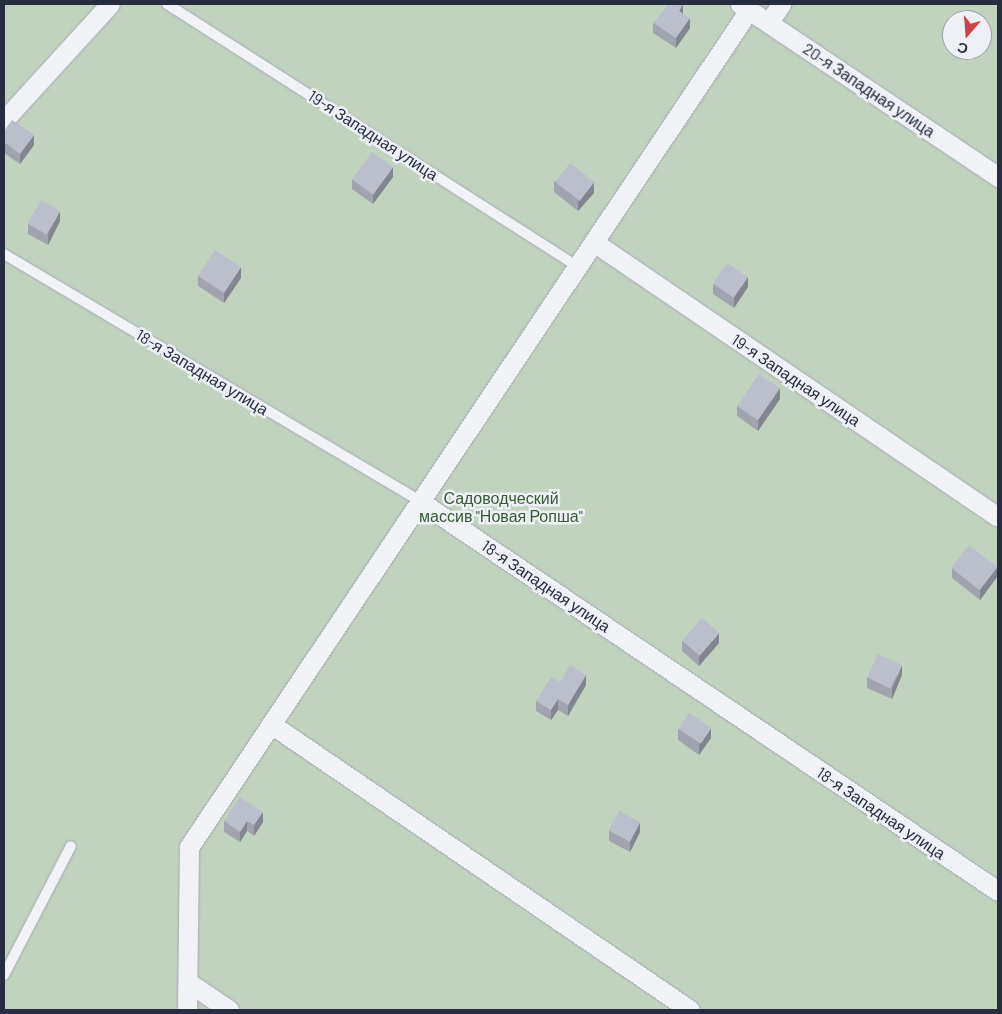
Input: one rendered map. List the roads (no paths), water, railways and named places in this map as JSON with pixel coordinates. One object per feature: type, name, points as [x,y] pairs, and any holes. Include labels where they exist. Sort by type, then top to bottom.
[{"type":"street","points":[[4,120],[110,4]]},
{"type":"street","points":[[769,22],[781,4]]},
{"type":"street","points":[[187,1010],[189,847],[579,267],[744,7]]},
{"type":"street","name":"20-я Западная улица","points":[[744,7],[769,22],[998,178]]},
{"type":"street","name":"19-я Западная улица","points":[[594,243],[998,517]]},
{"type":"street","name":"18-я Западная улица","points":[[421,502],[998,892]]},
{"type":"street","points":[[271,724],[690,1010]]},
{"type":"street","points":[[188,982],[229,1010]]},
{"type":"lane","name":"19-я Западная улица","points":[[167,4],[579,267]]},
{"type":"lane","name":"18-я Западная улица","points":[[4,254],[421,502]]},
{"type":"lane","points":[[4,975],[71,846]]},
{"type":"park label","name":"Садоводческий массив \"Новая Ропша\"","points":[[501,507]]}]
